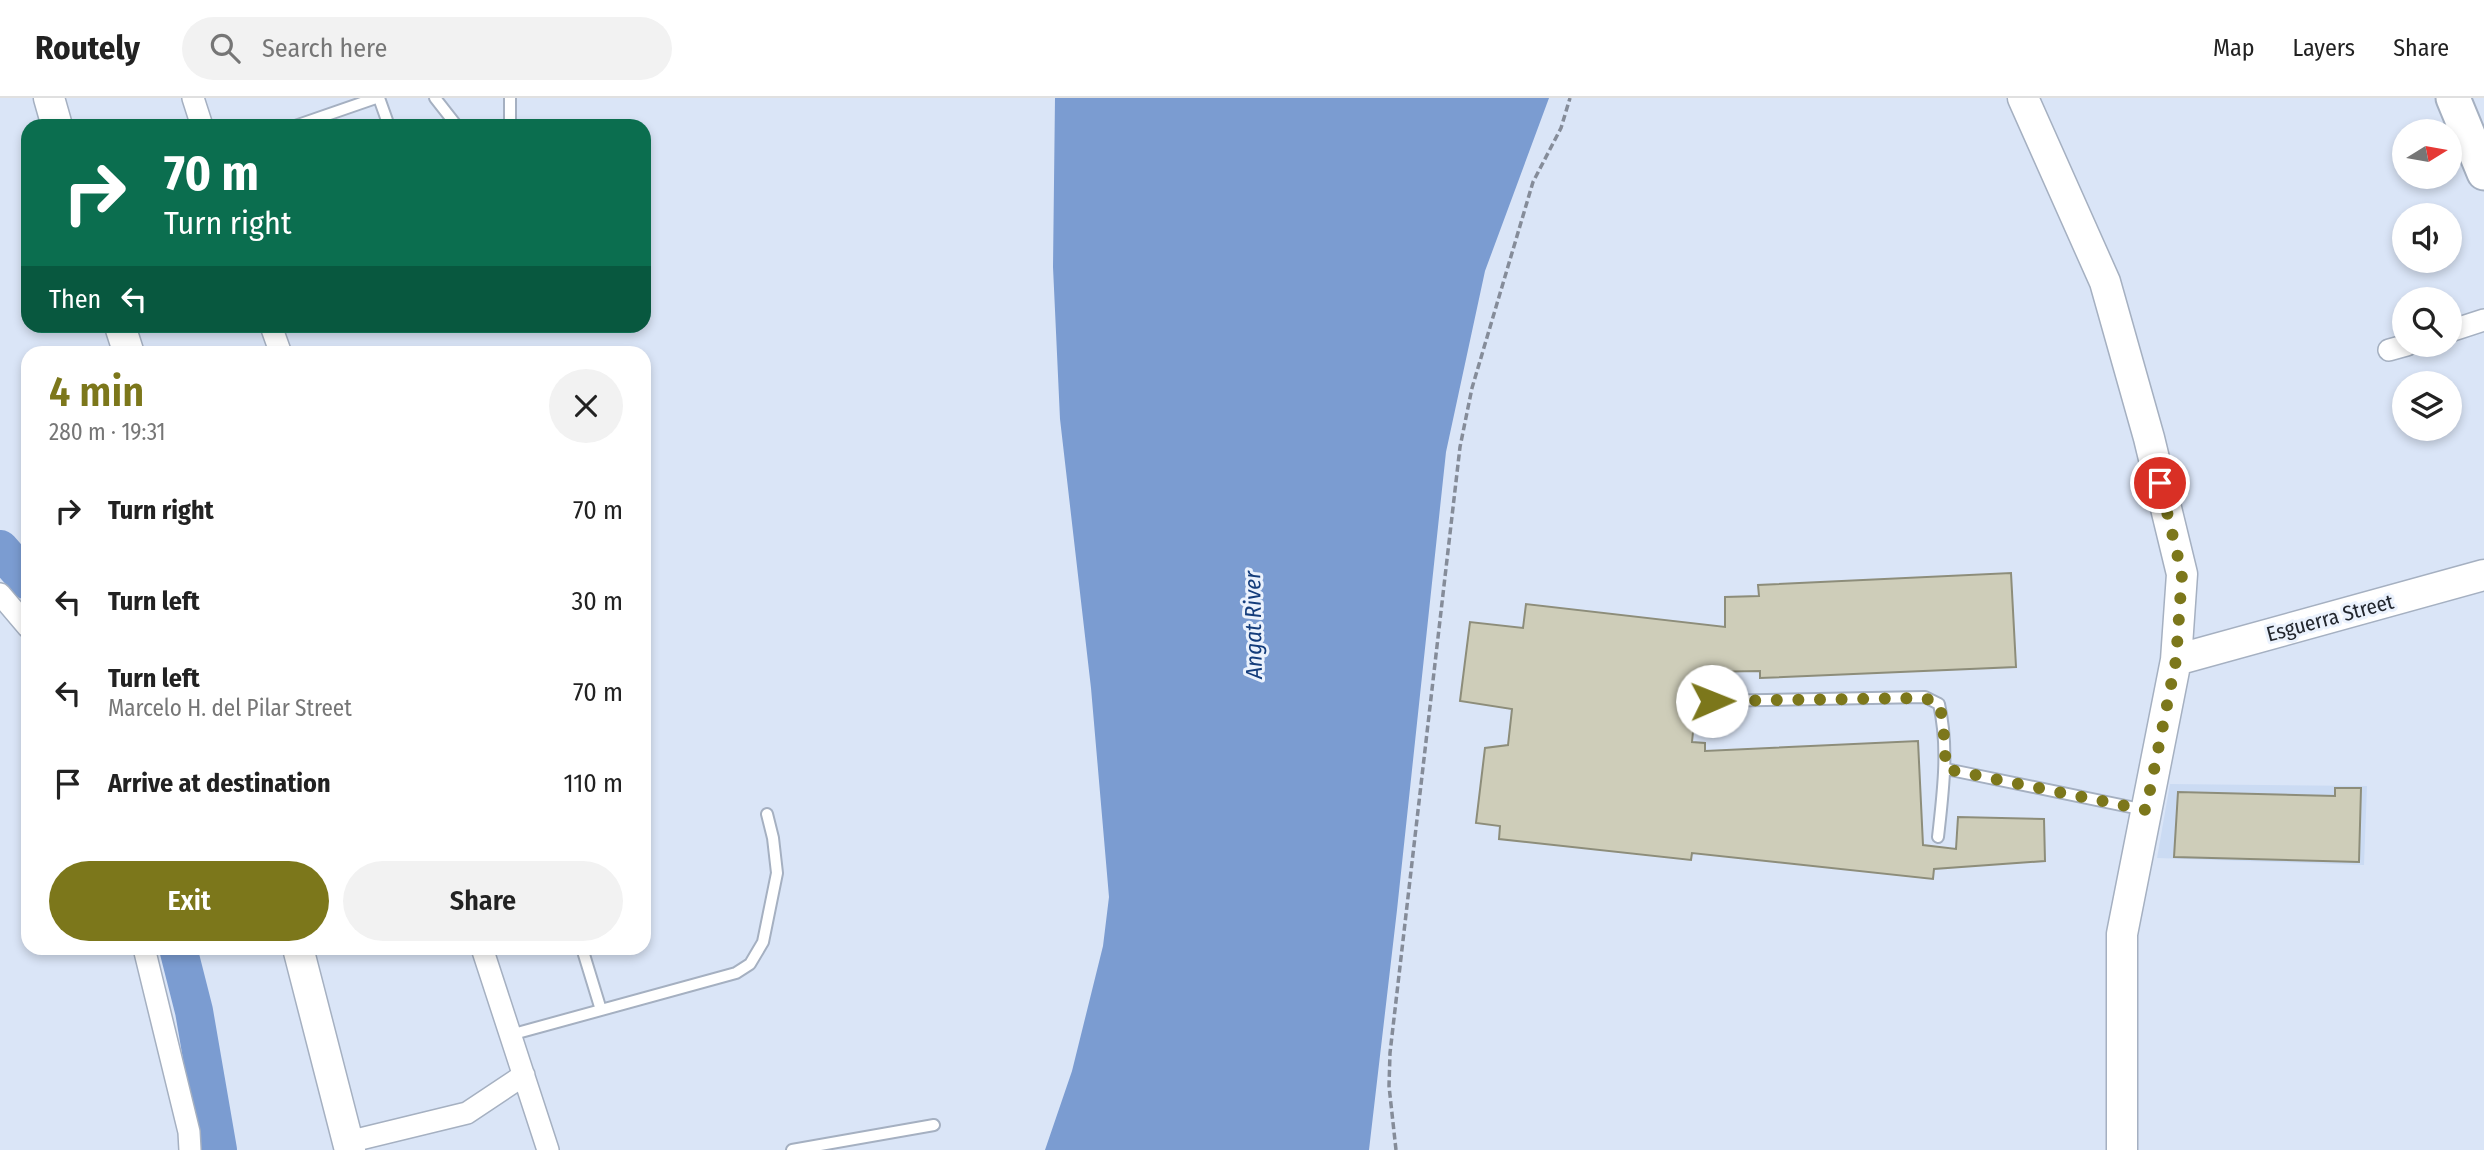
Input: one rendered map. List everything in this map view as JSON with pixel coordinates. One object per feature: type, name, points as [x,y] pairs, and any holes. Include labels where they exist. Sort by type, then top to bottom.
[{"type":"main road","points":[[2454,98],[2482,162]]},
{"type":"street","points":[[49,98],[55,119]]},
{"type":"street","points":[[193,98],[200,119]]},
{"type":"street","points":[[2023,98],[2105,282],[2150,438],[2182,574],[2176,660],[2122,933],[2122,1150]]},
{"type":"street","points":[[2462,327],[2484,320]]},
{"type":"street","name":"Esguerra Street","points":[[2176,660],[2484,575]]},
{"type":"street","points":[[0,594],[21,619]]},
{"type":"street","points":[[146,955],[189,1132],[190,1150]]},
{"type":"street","points":[[300,955],[349,1146],[467,1113],[524,1075]]},
{"type":"street","points":[[484,955],[548,1150]]},
{"type":"lane","points":[[316,119],[377,98],[385,119]]},
{"type":"lane","points":[[435,98],[452,119]]},
{"type":"lane","points":[[510,98],[510,119]]},
{"type":"lane","points":[[1712,701],[1925,698],[1939,704],[1943,721],[1946,769],[1938,837]]},
{"type":"lane","points":[[1946,769],[2146,810]]},
{"type":"lane","points":[[510,1035],[736,973],[750,964],[763,942],[777,873],[773,838],[766,814]]},
{"type":"lane","points":[[584,955],[601,1010]]},
{"type":"lane","points":[[792,1150],[934,1125]]},
{"type":"path","points":[[1396,1150],[1389,1086],[1391,1053],[1460,447],[1472,388],[1533,181],[1561,128],[1570,98]]},
{"type":"shaded area","points":[[2170,784],[2367,786],[2364,865],[2157,858]]},
{"type":"water","name":"Angat River","points":[[1055,98],[1549,98],[1485,271],[1446,452],[1369,1150],[1045,1150],[1072,1071],[1103,946],[1109,897],[1091,688],[1060,419],[1053,267]]},
{"type":"building","points":[[2011,573],[2016,667],[1760,678],[1760,671],[1699,672],[1692,742],[1705,743],[1705,751],[1918,741],[1923,845],[1956,849],[1958,817],[2044,819],[2045,861],[1934,869],[1933,879],[1692,853],[1691,860],[1499,839],[1500,826],[1476,823],[1485,748],[1508,745],[1512,709],[1460,701],[1470,622],[1523,628],[1526,604],[1725,627],[1725,597],[1759,596],[1758,585]]},
{"type":"building","points":[[2335,788],[2361,788],[2359,862],[2174,857],[2178,792],[2335,796]]},
{"type":"waterway","points":[[0,549],[21,573]]},
{"type":"waterway","points":[[180,955],[194,1011],[218,1150]]},
{"type":"route","points":[[1712,701],[1925,698],[1939,704],[1943,721],[1946,769],[2146,810],[2176,660],[2182,574],[2160,483]]}]
